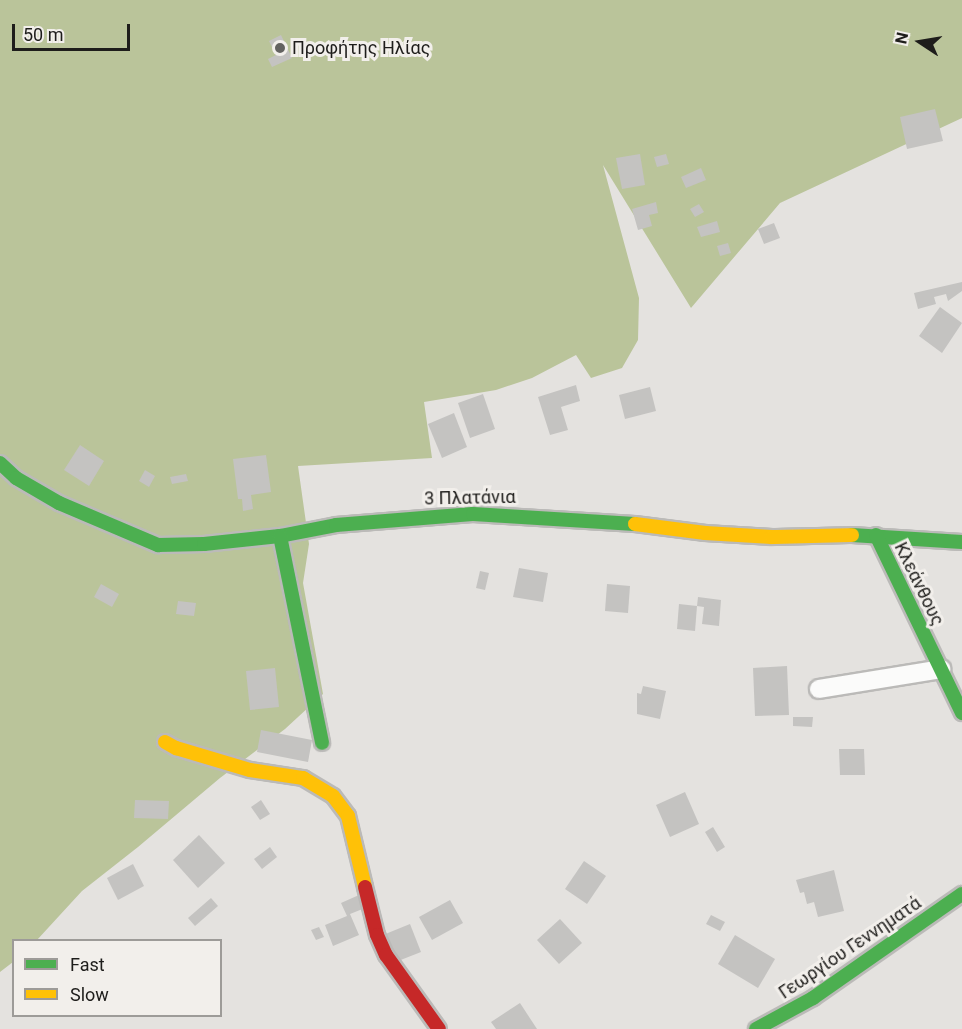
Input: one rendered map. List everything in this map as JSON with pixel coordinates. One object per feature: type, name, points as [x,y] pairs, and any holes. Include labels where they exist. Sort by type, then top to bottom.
[{"type":"street","name":"3 Πλατάνια","points":[[0,464],[16,478],[59,503],[158,545],[204,544],[280,536],[347,524],[473,513],[609,520],[705,533],[772,537],[876,535],[962,542]]},
{"type":"street","name":"Κλεάνθους","points":[[876,535],[962,713]]},
{"type":"street","points":[[280,536],[322,743]]},
{"type":"street","points":[[819,689],[941,669]]},
{"type":"street","points":[[165,742],[176,748],[250,770],[303,778],[333,796],[348,816],[377,935],[386,955],[439,1029]]},
{"type":"street","name":"Γεωργίου Γεννηματά","points":[[756,1029],[813,998],[962,894]]},
{"type":"green space","points":[[0,0],[962,0],[962,118],[780,203],[691,308],[603,165],[639,298],[638,340],[622,368],[591,378],[576,355],[532,378],[496,390],[424,402],[432,458],[298,466],[309,544],[303,583],[323,694],[285,729],[220,778],[82,891],[38,939],[12,939],[12,963],[0,972]]},
{"type":"building","name":"Προφήτης Ηλίας","points":[[281,35],[292,58],[272,67],[268,59],[276,55],[269,41]]},
{"type":"building","points":[[935,109],[943,141],[907,149],[900,117]]},
{"type":"building","points":[[640,154],[645,185],[622,189],[616,158]]},
{"type":"building","points":[[666,154],[669,164],[657,167],[654,157]]},
{"type":"building","points":[[701,168],[706,180],[686,188],[681,177]]},
{"type":"building","points":[[656,202],[658,213],[649,215],[652,226],[638,230],[632,209]]},
{"type":"building","points":[[699,204],[704,212],[695,217],[690,209]]},
{"type":"building","points":[[717,221],[720,232],[701,237],[697,227]]},
{"type":"building","points":[[774,223],[780,238],[764,244],[758,229]]},
{"type":"building","points":[[728,243],[731,253],[720,256],[717,246]]},
{"type":"building","points":[[962,282],[962,291],[948,301],[946,294],[934,297],[936,304],[918,309],[914,293]]},
{"type":"building","points":[[940,307],[962,323],[942,353],[919,336]]},
{"type":"building","points":[[576,385],[580,401],[561,407],[568,430],[550,435],[538,397]]},
{"type":"building","points":[[650,387],[656,411],[625,419],[619,395]]},
{"type":"building","points":[[483,394],[495,429],[470,438],[458,403]]},
{"type":"building","points":[[454,413],[467,447],[442,458],[428,424]]},
{"type":"building","points":[[80,445],[104,461],[89,486],[64,470]]},
{"type":"building","points":[[266,455],[271,492],[251,495],[253,509],[243,511],[242,499],[238,499],[233,459]]},
{"type":"building","points":[[145,470],[155,476],[149,487],[139,481]]},
{"type":"building","points":[[186,474],[188,481],[172,484],[170,477]]},
{"type":"building","points":[[519,568],[548,573],[543,602],[513,597]]},
{"type":"building","points":[[480,571],[489,573],[485,590],[476,588]]},
{"type":"building","points":[[101,584],[119,594],[112,607],[94,597]]},
{"type":"building","points":[[607,584],[630,586],[628,613],[605,611]]},
{"type":"building","points":[[698,597],[721,600],[719,626],[702,624],[704,607],[697,606]]},
{"type":"building","points":[[178,601],[196,603],[194,616],[176,614]]},
{"type":"building","points":[[679,604],[697,606],[695,631],[677,629]]},
{"type":"building","points":[[787,666],[789,715],[755,716],[753,668]]},
{"type":"building","points":[[275,668],[279,707],[250,710],[246,671]]},
{"type":"building","points":[[643,686],[666,691],[660,719],[637,714],[637,693],[641,694]]},
{"type":"building","points":[[793,717],[813,717],[812,727],[793,726]]},
{"type":"building","points":[[261,730],[312,740],[308,762],[257,752]]},
{"type":"building","points":[[839,749],[864,749],[865,775],[840,775]]},
{"type":"building","points":[[685,792],[699,824],[670,837],[656,805]]},
{"type":"building","points":[[135,800],[169,801],[168,819],[134,818]]},
{"type":"building","points":[[261,800],[270,814],[260,820],[251,807]]},
{"type":"building","points":[[713,827],[725,847],[717,852],[705,832]]},
{"type":"building","points":[[199,835],[225,863],[198,888],[173,860]]},
{"type":"building","points":[[270,847],[277,857],[262,869],[254,859]]},
{"type":"building","points":[[584,861],[606,876],[587,904],[565,889]]},
{"type":"building","points":[[133,864],[144,886],[118,900],[107,878]]},
{"type":"building","points":[[834,870],[844,911],[818,917],[814,902],[807,904],[804,892],[800,893],[796,880]]},
{"type":"building","points":[[359,895],[365,908],[350,914],[359,935],[333,946],[325,925],[347,916],[341,903]]},
{"type":"building","points":[[211,898],[218,906],[195,926],[188,918]]},
{"type":"building","points":[[450,900],[463,923],[432,940],[419,917]]},
{"type":"building","points":[[711,915],[725,922],[720,931],[706,924]]},
{"type":"building","points":[[560,919],[582,943],[559,964],[537,940]]},
{"type":"building","points":[[410,924],[421,952],[393,963],[383,935]]},
{"type":"building","points":[[319,927],[324,937],[316,940],[311,930]]},
{"type":"building","points":[[735,935],[775,959],[758,988],[718,964]]},
{"type":"building","points":[[520,1003],[537,1029],[496,1029],[491,1022]]},
{"type":"traffic: fast","points":[[0,463],[16,478],[59,503],[158,545],[204,544],[280,536],[336,525],[473,514],[635,524]]},
{"type":"traffic: fast","points":[[852,535],[962,542]]},
{"type":"traffic: fast","points":[[876,535],[962,713]]},
{"type":"traffic: fast","points":[[280,536],[322,743]]},
{"type":"traffic: fast","points":[[756,1029],[813,998],[962,894]]},
{"type":"traffic: slow","points":[[635,524],[705,533],[772,537],[852,535]]},
{"type":"traffic: slow","points":[[165,742],[176,748],[250,770],[303,778],[333,796],[348,816],[365,887]]},
{"type":"traffic: jam","points":[[365,887],[377,935],[386,955],[439,1029]]},
{"type":"place","name":"Προφήτης Ηλίας","points":[[280,48]]}]
